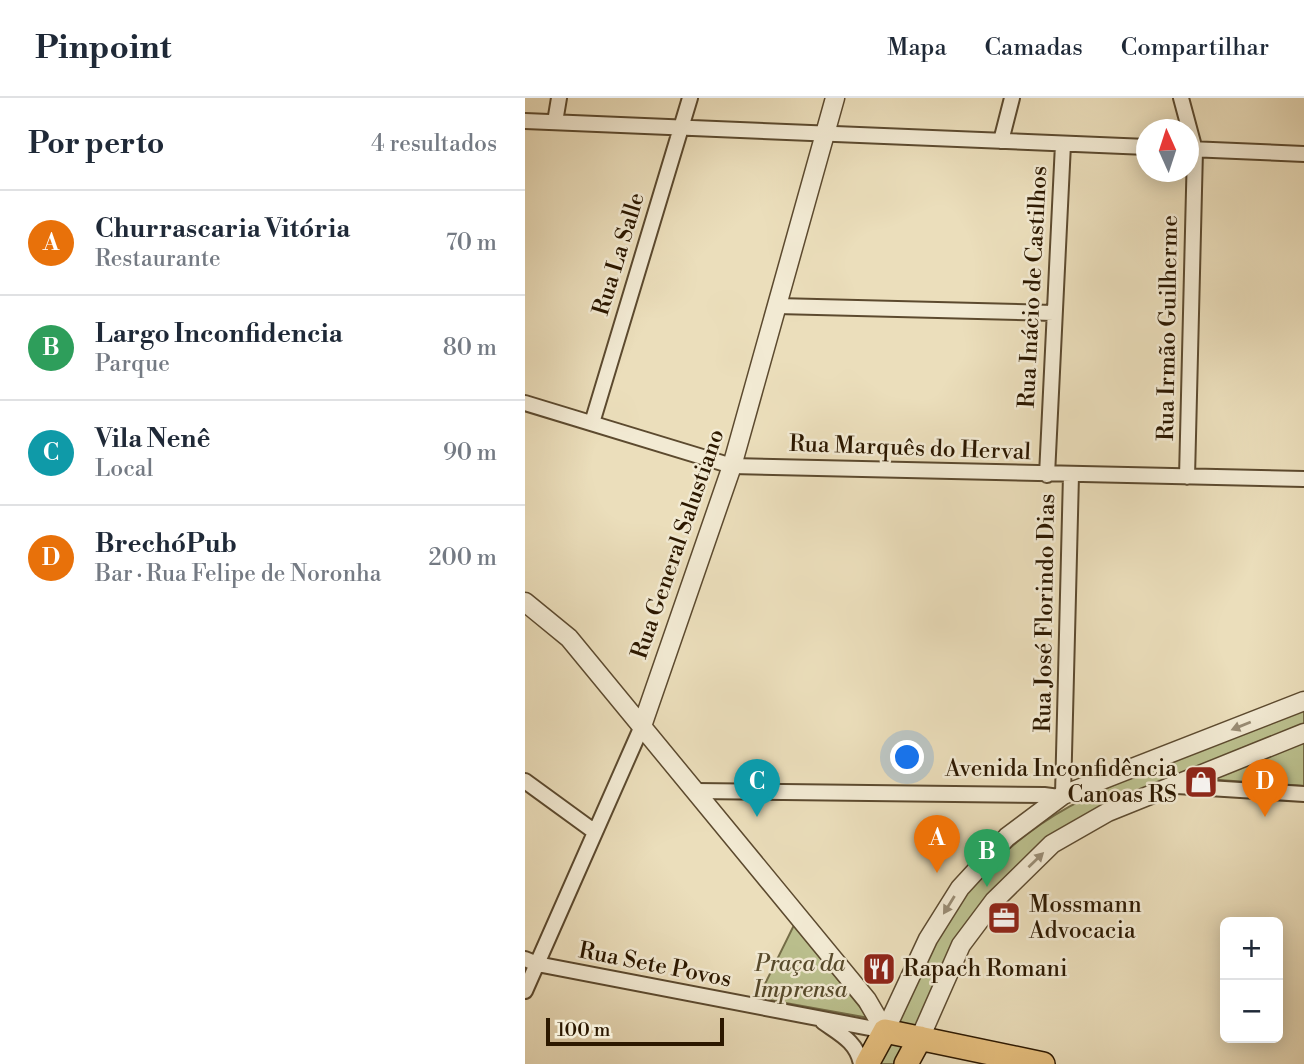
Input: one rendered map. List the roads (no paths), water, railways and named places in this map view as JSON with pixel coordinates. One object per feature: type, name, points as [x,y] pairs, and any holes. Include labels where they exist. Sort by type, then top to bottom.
[{"type":"main road","points":[[867,1064],[885,1031],[1043,1064]]},
{"type":"main road","points":[[906,1064],[919,1038]]},
{"type":"street","points":[[555,122],[559,98]]},
{"type":"street","name":"Rua La Salle","points":[[592,422],[690,98]]},
{"type":"street","name":"Rua General Salustiano","points":[[525,991],[531,962],[595,832],[642,726],[732,466],[835,98]]},
{"type":"street","points":[[1001,141],[1012,98]]},
{"type":"street","name":"Rua Irmão Guilherme","points":[[1181,98],[1186,119]]},
{"type":"street","points":[[525,121],[1136,148]]},
{"type":"street","name":"Rua Inácio de Castilhos","points":[[1047,475],[1063,144]]},
{"type":"street","points":[[1199,149],[1304,154],[1304,145]]},
{"type":"street","name":"Rua Irmão Guilherme","points":[[1187,477],[1191,182]]},
{"type":"street","points":[[777,306],[1054,313]]},
{"type":"street","name":"Rua Marquês do Herval","points":[[525,403],[732,466],[1304,479]]},
{"type":"street","name":"Rua José Florindo Dias","points":[[1061,796],[1071,475]]},
{"type":"street","points":[[525,602],[569,638],[867,1000],[885,1031]]},
{"type":"street","points":[[885,1031],[928,939],[960,888],[1007,837],[1061,796],[1304,701]]},
{"type":"street","points":[[919,1038],[961,945],[994,901],[1052,844],[1108,813],[1304,733]]},
{"type":"street","points":[[525,781],[595,832]]},
{"type":"street","points":[[1177,786],[1304,794]]},
{"type":"street","points":[[695,791],[1061,796]]},
{"type":"street","points":[[1026,795],[1031,800],[1035,815]]},
{"type":"street","name":"Rua Sete Povos","points":[[531,962],[885,1031]]},
{"type":"street","name":"Rua Sete Povos","points":[[819,1019],[852,1042],[858,1050],[861,1064]]},
{"type":"place","name":"Avenida Inconfidência Canoas RS","points":[[1201,782]]},
{"type":"place","name":"Vila Nenê","points":[[757,817]]},
{"type":"place","name":"BrechóPub","points":[[1265,817]]},
{"type":"place","name":"Churrascaria Vitória","points":[[937,873]]},
{"type":"place","name":"Largo Inconfidencia","points":[[987,887]]},
{"type":"place","name":"Mossmann Advocacia","points":[[1004,918]]},
{"type":"place","name":"Rapach Romani","points":[[879,969]]},
{"type":"park label","name":"Praça da Imprensa","points":[[800,977]]}]
